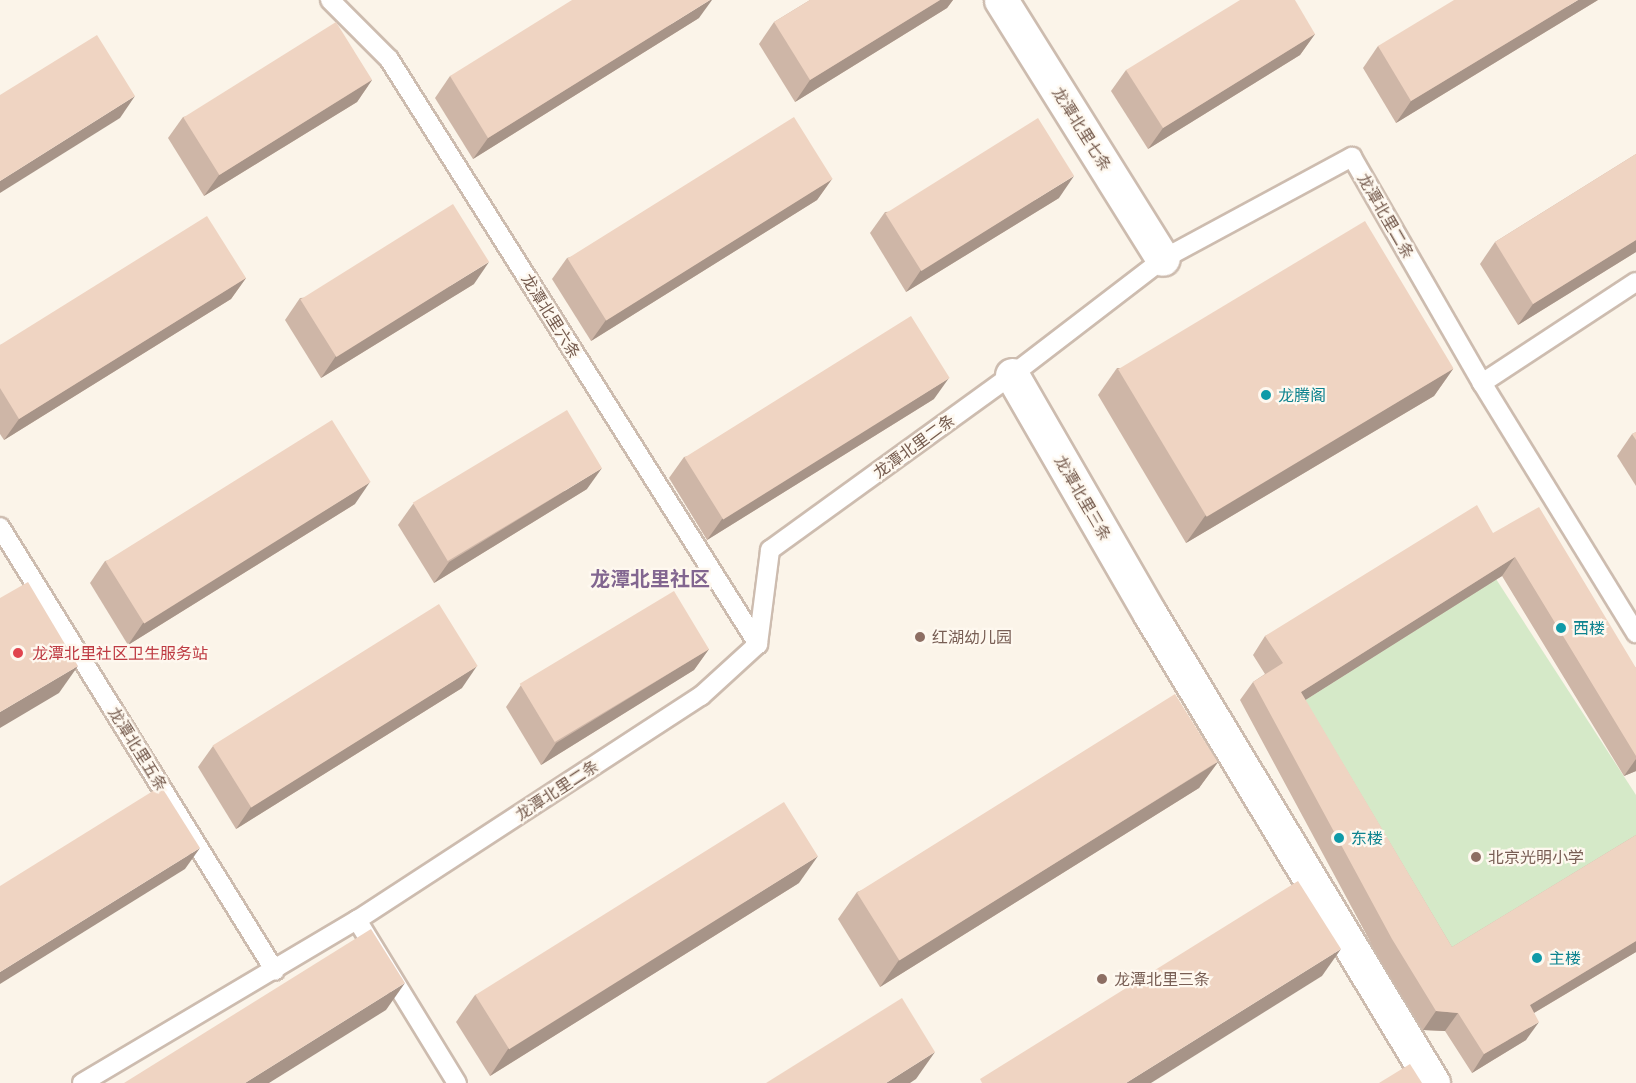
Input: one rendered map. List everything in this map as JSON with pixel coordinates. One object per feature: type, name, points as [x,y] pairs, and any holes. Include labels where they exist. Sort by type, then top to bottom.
[{"type":"street","name":"龙潭北里七条","points":[[1002,0],[1162,259]]},
{"type":"street","name":"龙潭北里三条","points":[[1012,375],[1150,614],[1433,1083]]},
{"type":"lane","name":"龙潭北里六条","points":[[330,0],[389,59],[758,644]]},
{"type":"lane","name":"龙潭北里二条","points":[[82,1083],[275,971],[357,920],[701,696],[758,644],[770,550],[1012,375],[1162,259],[1352,157],[1482,383],[1636,633]]},
{"type":"lane","points":[[1482,383],[1636,282]]},
{"type":"lane","name":"龙潭北里五条","points":[[0,527],[275,971]]},
{"type":"lane","points":[[357,920],[457,1083]]},
{"type":"green space","points":[[1496,579],[1636,795],[1636,846],[1439,965],[1288,711]]},
{"type":"building","points":[[572,0],[710,0],[488,138],[450,76]]},
{"type":"building","points":[[810,0],[940,0],[810,80],[774,22]]},
{"type":"building","points":[[1240,0],[1295,0],[1315,34],[1163,128],[1126,70]]},
{"type":"building","points":[[1454,0],[1578,0],[1411,101],[1378,46]]},
{"type":"building","points":[[336,22],[372,80],[219,175],[183,117]]},
{"type":"building","points":[[97,35],[135,96],[0,181],[0,95]]},
{"type":"building","points":[[794,117],[833,179],[606,320],[568,258]]},
{"type":"building","points":[[1038,118],[1074,176],[921,271],[885,213]]},
{"type":"building","points":[[1636,154],[1636,240],[1533,304],[1495,242]]},
{"type":"building","points":[[453,204],[489,262],[336,357],[300,299]]},
{"type":"building","points":[[207,216],[246,278],[19,419],[0,388],[0,345]]},
{"type":"building","name":"龙腾阁","points":[[1365,221],[1454,368],[1207,517],[1118,369]]},
{"type":"building","points":[[911,316],[950,378],[723,519],[685,457]]},
{"type":"building","points":[[567,410],[602,468],[448,561],[413,503]]},
{"type":"building","points":[[332,420],[371,482],[144,623],[106,561]]},
{"type":"building","points":[[1477,505],[1493,533],[1539,507],[1636,668],[1636,756],[1515,557],[1301,692],[1452,947],[1636,835],[1636,941],[1530,1005],[1539,1022],[1484,1054],[1458,1013],[1436,1011],[1392,939],[1253,682],[1283,663],[1265,636]]},
{"type":"building","points":[[28,582],[78,666],[0,712],[0,598]]},
{"type":"building","points":[[674,591],[709,649],[555,742],[520,684]]},
{"type":"building","points":[[439,604],[478,666],[251,807],[213,745]]},
{"type":"building","points":[[1175,694],[1217,762],[899,961],[857,893]]},
{"type":"building","points":[[161,786],[200,848],[0,972],[0,886]]},
{"type":"building","points":[[784,802],[818,856],[509,1049],[475,995]]},
{"type":"building","points":[[1298,881],[1341,949],[1126,1083],[982,1083],[980,1079]]},
{"type":"building","points":[[371,929],[405,983],[245,1083],[124,1083]]},
{"type":"building","points":[[902,998],[935,1052],[886,1083],[766,1083]]},
{"type":"building","points":[[1410,1064],[1422,1083],[1379,1083]]},
{"type":"place","name":"龙腾阁","points":[[1266,395]]},
{"type":"place","name":"西楼","points":[[1561,628]]},
{"type":"place","name":"红湖幼儿园","points":[[920,637]]},
{"type":"place","name":"龙潭北里社区卫生服务站","points":[[18,653]]},
{"type":"place","name":"东楼","points":[[1339,838]]},
{"type":"place","name":"北京光明小学","points":[[1476,857]]},
{"type":"place","name":"主楼","points":[[1537,958]]},
{"type":"place","name":"龙潭北里三条","points":[[1102,979]]},
{"type":"district","name":"龙潭北里社区","points":[[650,578]]}]
